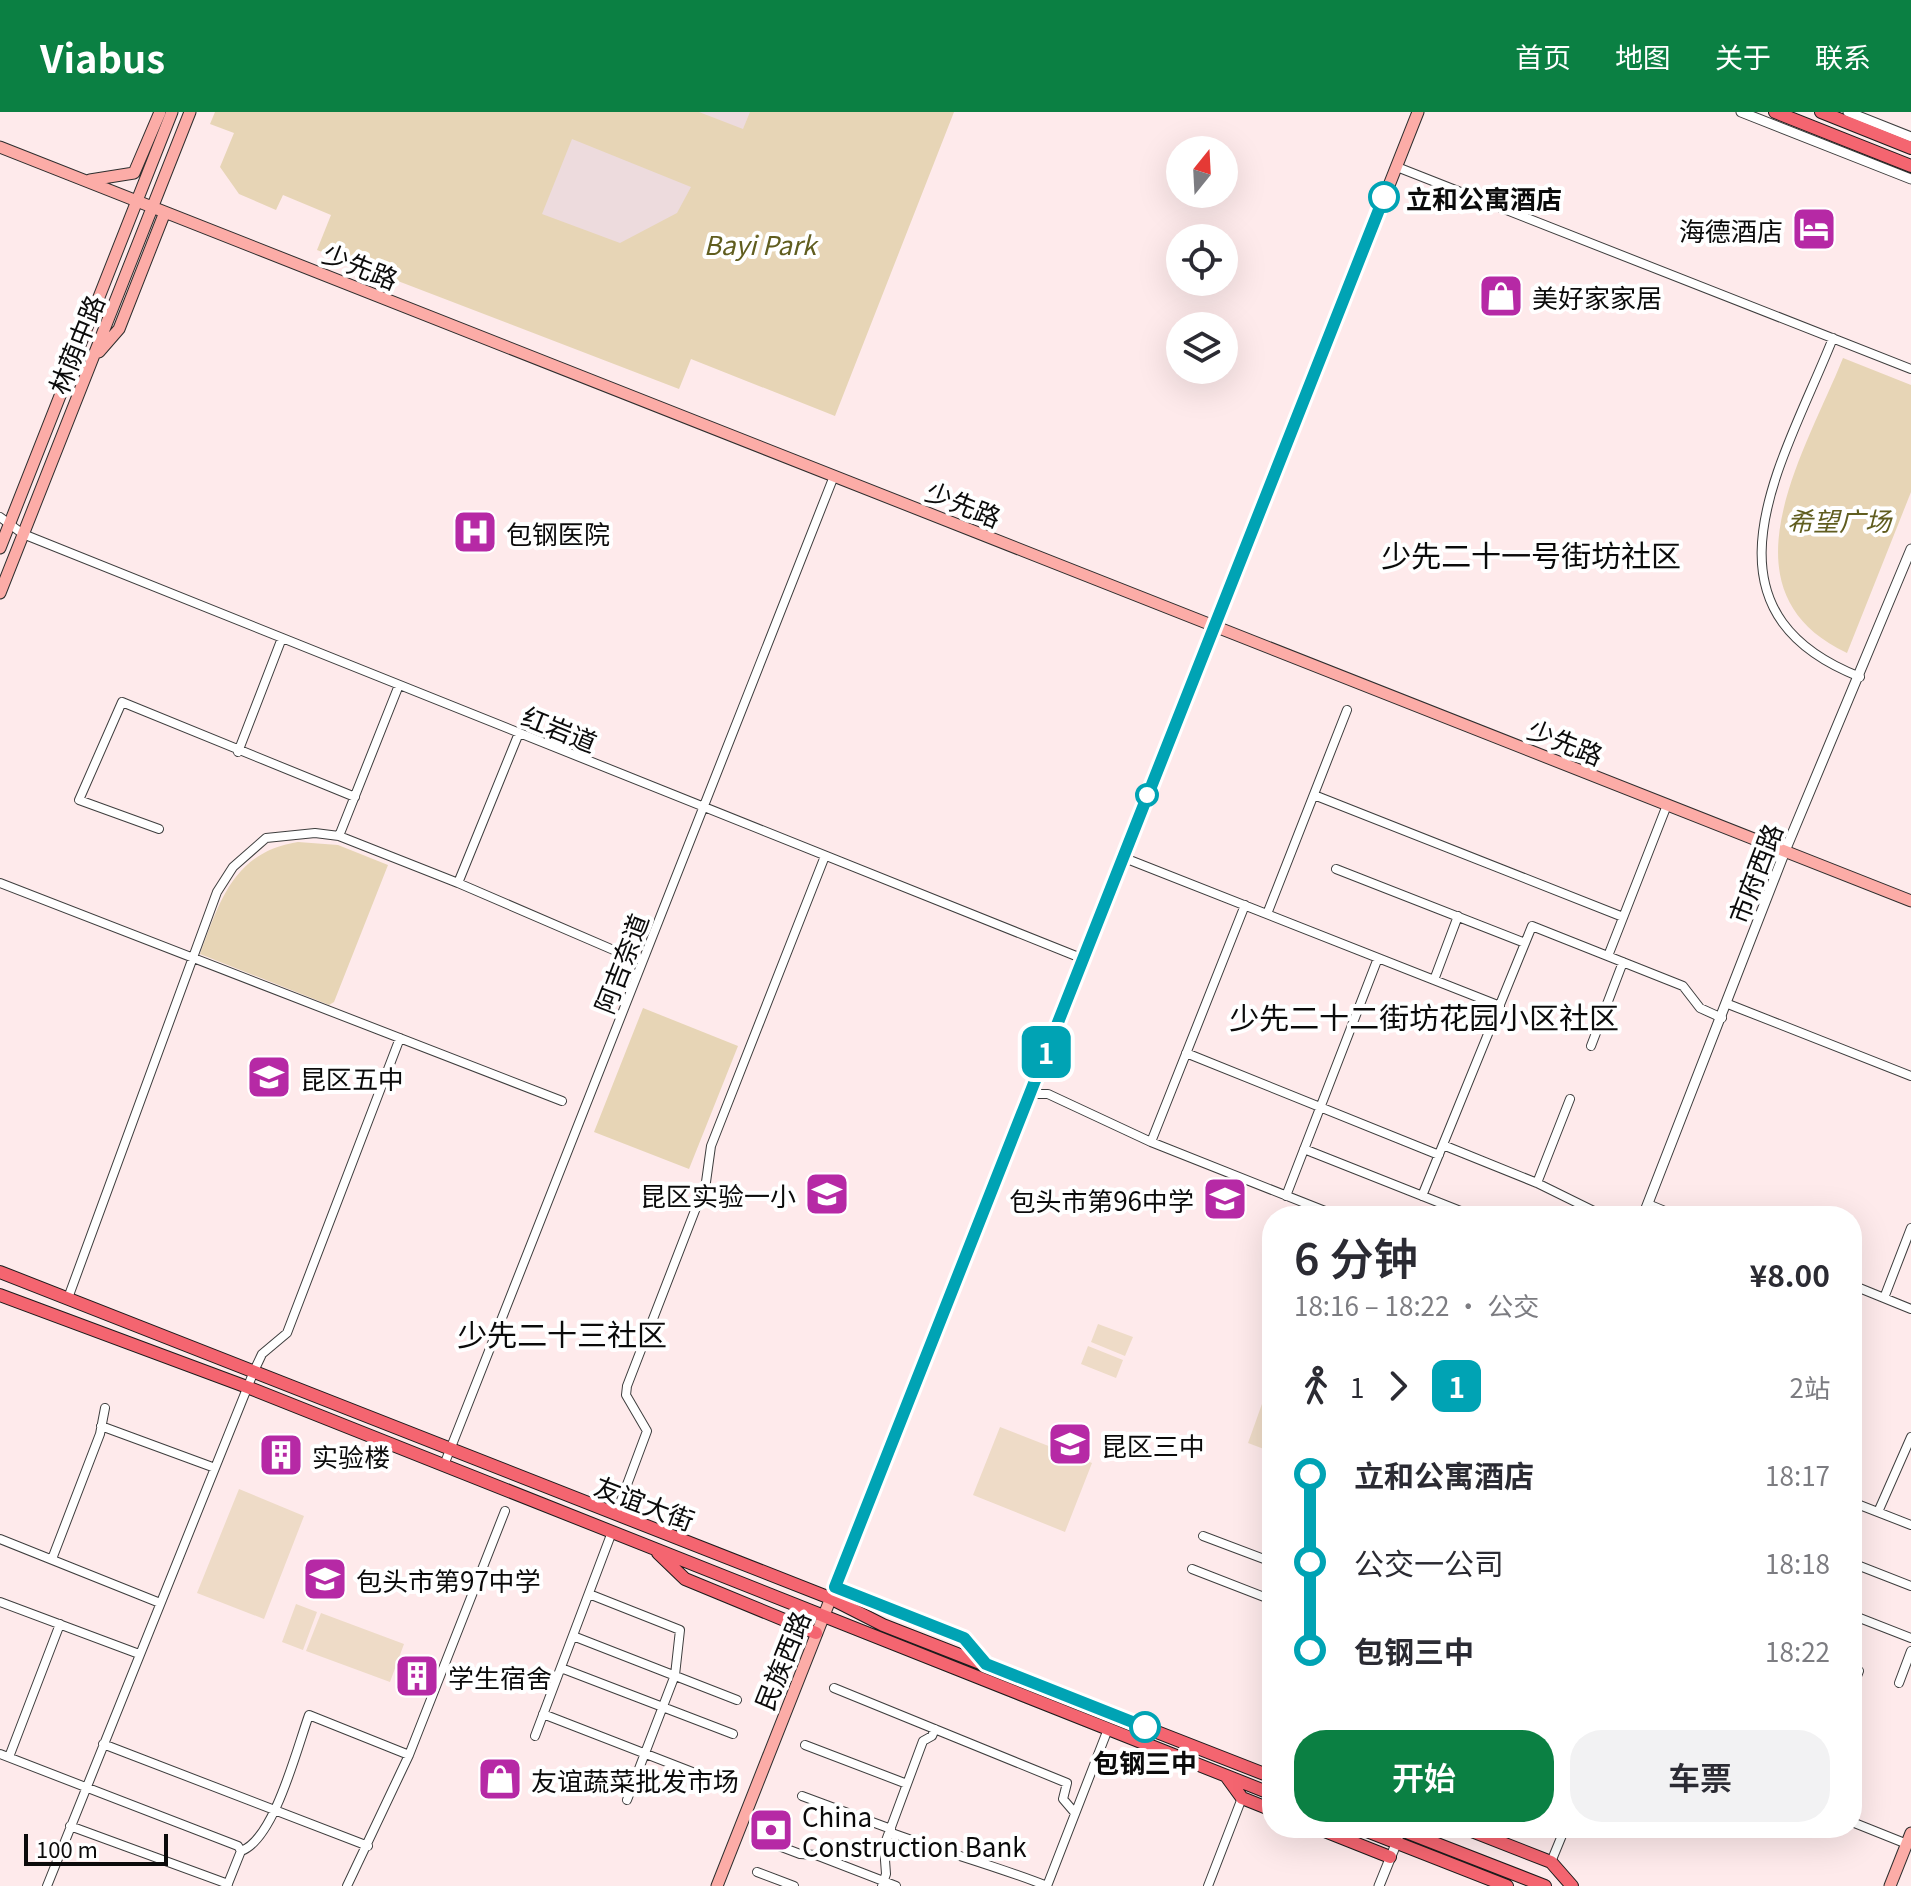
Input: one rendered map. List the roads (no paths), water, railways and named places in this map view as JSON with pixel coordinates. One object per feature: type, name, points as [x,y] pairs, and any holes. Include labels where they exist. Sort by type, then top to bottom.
[{"type":"main road","points":[[86,181],[134,173],[160,112]]},
{"type":"main road","points":[[0,548],[5,520],[172,112]]},
{"type":"main road","name":"林荫中路","points":[[0,593],[190,112]]},
{"type":"main road","name":"民族西路","points":[[717,1886],[1081,958],[1418,112]]},
{"type":"main road","points":[[1775,112],[1909,166]]},
{"type":"main road","points":[[1821,112],[1911,148]]},
{"type":"main road","name":"少先路","points":[[0,147],[1911,901]]},
{"type":"main road","points":[[93,358],[119,329],[165,212]]},
{"type":"main road","name":"友谊大街","points":[[0,1272],[778,1578],[832,1592],[880,1631],[1108,1729],[1262,1790]]},
{"type":"main road","name":"友谊大街","points":[[0,1295],[247,1387],[823,1615],[986,1664],[1262,1773]]},
{"type":"main road","points":[[653,1548],[685,1579],[816,1633]]},
{"type":"main road","points":[[771,1595],[778,1578]]},
{"type":"main road","points":[[832,1592],[964,1638],[986,1664]]},
{"type":"main road","points":[[1226,1776],[1242,1798],[1262,1806]]},
{"type":"main road","points":[[1342,1838],[1390,1857]]},
{"type":"main road","points":[[1411,1838],[1507,1886]]},
{"type":"main road","points":[[1415,1838],[1545,1886]]},
{"type":"main road","points":[[1490,1838],[1551,1862],[1572,1886]]},
{"type":"main road","points":[[1890,1886],[1909,1838]]},
{"type":"street","points":[[1741,112],[1911,179]]},
{"type":"street","points":[[1848,112],[1911,137]]},
{"type":"street","points":[[1397,167],[1911,369]]},
{"type":"street","points":[[1833,338],[1765,509],[1760,554],[1774,609],[1784,627],[1808,652],[1860,677]]},
{"type":"street","name":"阿吉奈道","points":[[444,1465],[834,476]]},
{"type":"street","name":"红岩道","points":[[5,520],[23,534],[1081,958]]},
{"type":"street","name":"市府西路","points":[[1648,1204],[1785,851],[1911,549]]},
{"type":"street","points":[[238,752],[282,638]]},
{"type":"street","points":[[339,836],[399,685]]},
{"type":"street","points":[[159,829],[79,800],[122,702],[238,752],[355,797]]},
{"type":"street","points":[[1267,914],[1347,710]]},
{"type":"street","points":[[458,883],[519,733]]},
{"type":"street","points":[[1314,795],[1623,917]]},
{"type":"street","points":[[1608,956],[1667,805]]},
{"type":"street","points":[[68,1298],[191,957],[233,867],[266,838],[315,833],[339,836],[625,955]]},
{"type":"street","points":[[616,1514],[647,1431],[626,1395],[627,1386],[706,1182],[711,1146],[825,856]]},
{"type":"street","points":[[1122,857],[1500,1006]]},
{"type":"street","points":[[1336,869],[1525,943]]},
{"type":"street","points":[[0,883],[562,1101]]},
{"type":"street","points":[[1151,1142],[1245,905]]},
{"type":"street","points":[[1434,980],[1458,916]]},
{"type":"street","points":[[1422,1196],[1532,926],[1683,986],[1700,1008],[1722,1018]]},
{"type":"street","points":[[1286,1196],[1378,958]]},
{"type":"street","points":[[1591,1046],[1623,962]]},
{"type":"street","points":[[1728,1004],[1911,1076]]},
{"type":"street","points":[[47,1886],[247,1387],[262,1354],[287,1333],[400,1038]]},
{"type":"street","points":[[1186,1053],[1320,1107],[1537,1183],[1584,1206]]},
{"type":"street","points":[[1030,1094],[1048,1094],[1151,1142],[1312,1206]]},
{"type":"street","points":[[1537,1183],[1570,1099]]},
{"type":"street","points":[[1304,1149],[1446,1206]]},
{"type":"street","points":[[1648,1204],[1653,1206]]},
{"type":"street","points":[[1884,1298],[1911,1228]]},
{"type":"street","points":[[1862,1289],[1911,1309]]},
{"type":"street","points":[[52,1559],[105,1408]]},
{"type":"street","points":[[101,1426],[215,1468]]},
{"type":"street","points":[[1878,1512],[1911,1437]]},
{"type":"street","points":[[1862,1506],[1911,1525]]},
{"type":"street","points":[[347,1886],[409,1755],[505,1511]]},
{"type":"street","points":[[535,1736],[612,1532]]},
{"type":"street","points":[[1203,1536],[1262,1558]]},
{"type":"street","points":[[0,1539],[160,1603]]},
{"type":"street","points":[[1862,1567],[1911,1586]]},
{"type":"street","points":[[1192,1569],[1262,1596]]},
{"type":"street","points":[[589,1594],[680,1630],[675,1675],[627,1800]]},
{"type":"street","points":[[0,1602],[139,1654]]},
{"type":"street","points":[[1862,1619],[1911,1638]]},
{"type":"street","points":[[60,1624],[4,1756],[238,1846],[241,1851]]},
{"type":"street","points":[[573,1636],[737,1700]]},
{"type":"street","points":[[1899,1683],[1911,1651]]},
{"type":"street","points":[[561,1668],[733,1734]]},
{"type":"street","points":[[834,1688],[1067,1783],[1063,1799],[1075,1813]]},
{"type":"street","points":[[543,1714],[718,1782]]},
{"type":"street","points":[[70,1826],[228,1885],[241,1851],[258,1840],[273,1809],[309,1715],[409,1755]]},
{"type":"street","points":[[883,1884],[884,1850],[890,1830],[923,1741],[935,1729]]},
{"type":"street","points":[[802,1796],[959,1858],[981,1860],[1047,1886],[1108,1729]]},
{"type":"street","points":[[103,1744],[368,1846]]},
{"type":"street","points":[[805,1745],[907,1784]]},
{"type":"street","points":[[1208,1886],[1242,1798]]},
{"type":"street","points":[[1862,1825],[1909,1838]]},
{"type":"street","points":[[1379,1886],[1397,1838]]},
{"type":"street","points":[[1551,1862],[1561,1838]]},
{"type":"street","points":[[771,1843],[800,1854],[813,1854],[883,1884],[896,1886]]},
{"type":"street","points":[[757,1872],[794,1886]]},
{"type":"place","name":"立和公寓酒店","points":[[1384,197]]},
{"type":"place","name":"海德酒店","points":[[1814,229]]},
{"type":"place","name":"美好家家居","points":[[1501,296]]},
{"type":"place","name":"包钢医院","points":[[475,532]]},
{"type":"place","name":"昆区五中","points":[[269,1077]]},
{"type":"place","name":"昆区实验一小","points":[[827,1194]]},
{"type":"place","name":"包头市第96中学","points":[[1225,1199]]},
{"type":"place","name":"昆区三中","points":[[1070,1444]]},
{"type":"place","name":"实验楼","points":[[281,1455]]},
{"type":"place","name":"包头市第97中学","points":[[325,1579]]},
{"type":"place","name":"学生宿舍","points":[[417,1676]]},
{"type":"place","name":"包钢三中","points":[[1145,1727]]},
{"type":"place","name":"友谊蔬菜批发市场","points":[[500,1779]]},
{"type":"place","name":"China Construction Bank","points":[[771,1830]]},
{"type":"district","name":"少先二十一号街坊社区","points":[[1531,554]]},
{"type":"district","name":"少先二十二街坊花园小区社区","points":[[1424,1016]]},
{"type":"district","name":"少先二十三社区","points":[[562,1333]]},
{"type":"park label","name":"Bayi Park","points":[[760,243]]},
{"type":"park label","name":"希望广场","points":[[1839,519]]}]
